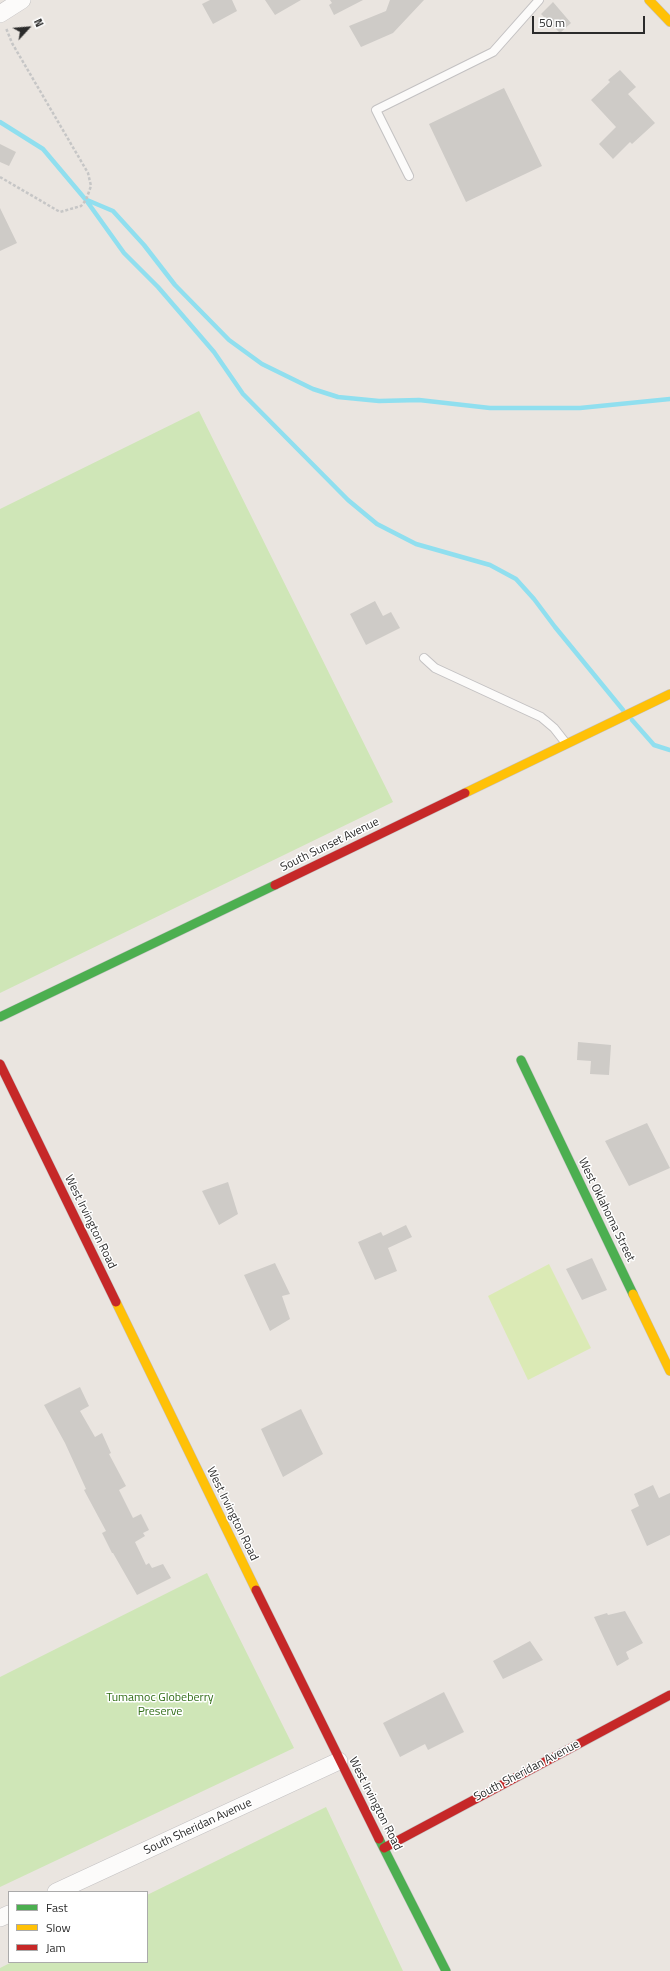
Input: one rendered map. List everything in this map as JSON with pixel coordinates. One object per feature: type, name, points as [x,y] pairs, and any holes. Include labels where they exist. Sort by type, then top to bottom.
[{"type":"street","points":[[0,14],[22,0]]},
{"type":"street","points":[[649,0],[670,22]]},
{"type":"street","name":"South Sunset Avenue","points":[[0,1017],[567,745],[670,694]]},
{"type":"street","name":"West Oklahoma Street","points":[[521,1060],[670,1371]]},
{"type":"street","name":"West Irvington Road","points":[[0,1064],[339,1761],[446,1971]]},
{"type":"street","name":"South Sheridan Avenue","points":[[384,1848],[670,1695]]},
{"type":"street","name":"South Sheridan Avenue","points":[[58,1891],[339,1761]]},
{"type":"lane","points":[[408,176],[376,110],[493,52],[539,0]]},
{"type":"lane","points":[[424,658],[435,668],[541,717],[554,728],[567,745]]},
{"type":"path","points":[[0,14],[12,43],[88,173],[91,186],[86,200],[81,206],[60,212],[0,177]]},
{"type":"green space","points":[[199,411],[393,802],[0,993],[0,509]]},
{"type":"green space","points":[[549,1264],[591,1348],[528,1380],[488,1296]]},
{"type":"green space","name":"Tumamoc Globeberry Preserve","points":[[207,1573],[294,1748],[0,1887],[0,1677]]},
{"type":"green space","points":[[326,1807],[403,1971],[0,1971],[0,1968],[10,1963],[148,1963],[148,1895]]},
{"type":"building","points":[[210,0],[232,0],[237,11],[213,24],[202,4]]},
{"type":"building","points":[[265,0],[301,0],[275,15]]},
{"type":"building","points":[[330,0],[363,0],[334,15],[329,5],[332,3]]},
{"type":"building","points":[[390,0],[424,0],[393,33],[361,47],[349,26],[386,11]]},
{"type":"building","points":[[553,2],[571,23],[560,33],[541,14]]},
{"type":"building","points":[[620,70],[636,87],[628,94],[655,123],[632,144],[630,142],[613,159],[599,144],[616,127],[591,100],[610,82],[608,80]]},
{"type":"building","points":[[504,88],[542,166],[466,202],[429,124]]},
{"type":"building","points":[[0,144],[16,152],[9,166],[0,162]]},
{"type":"building","points":[[0,208],[17,243],[0,251]]},
{"type":"building","points":[[375,601],[383,616],[391,612],[400,628],[366,645],[350,614]]},
{"type":"building","points":[[578,1042],[611,1045],[609,1075],[590,1074],[591,1061],[577,1060]]},
{"type":"building","points":[[647,1123],[670,1168],[629,1186],[605,1141]]},
{"type":"building","points":[[228,1182],[238,1214],[219,1225],[202,1191]]},
{"type":"building","points":[[406,1225],[412,1237],[388,1248],[397,1271],[375,1280],[358,1242],[381,1232],[383,1236]]},
{"type":"building","points":[[592,1258],[607,1290],[582,1300],[566,1269]]},
{"type":"building","points":[[275,1263],[290,1294],[282,1296],[290,1319],[270,1331],[244,1275]]},
{"type":"building","points":[[80,1387],[89,1406],[80,1411],[95,1437],[102,1433],[111,1453],[109,1454],[126,1486],[119,1490],[133,1518],[141,1514],[149,1530],[143,1533],[145,1536],[135,1542],[146,1565],[149,1563],[152,1568],[163,1564],[171,1578],[137,1595],[102,1533],[106,1531],[84,1490],[86,1489],[65,1443],[44,1405]]},
{"type":"building","points":[[301,1409],[323,1454],[283,1477],[261,1429]]},
{"type":"building","points":[[653,1485],[659,1498],[670,1493],[670,1535],[647,1546],[631,1510],[639,1506],[634,1494]]},
{"type":"building","points":[[625,1611],[643,1643],[626,1652],[629,1659],[617,1666],[594,1617],[607,1613],[608,1615]]},
{"type":"building","points":[[530,1641],[543,1660],[503,1679],[493,1661]]},
{"type":"building","points":[[444,1692],[464,1732],[428,1750],[425,1744],[400,1757],[383,1723]]},
{"type":"waterway","points":[[0,122],[43,149],[86,200],[124,253],[158,287],[214,352],[243,394],[348,500],[377,524],[416,544],[490,565],[516,579],[534,599],[623,710]]},
{"type":"waterway","points":[[87,200],[113,211],[144,245],[175,285],[229,340],[262,364],[313,389],[338,397],[379,401],[419,400],[490,408],[580,408],[670,399]]},
{"type":"waterway","points":[[632,720],[654,745],[670,750]]},
{"type":"traffic: fast","points":[[0,1017],[275,885]]},
{"type":"traffic: fast","points":[[521,1060],[633,1294]]},
{"type":"traffic: fast","points":[[379,1839],[446,1971]]},
{"type":"traffic: slow","points":[[649,0],[670,22]]},
{"type":"traffic: slow","points":[[465,793],[670,694]]},
{"type":"traffic: slow","points":[[633,1294],[670,1371]]},
{"type":"traffic: slow","points":[[116,1302],[256,1590]]},
{"type":"traffic: jam","points":[[275,885],[465,793]]},
{"type":"traffic: jam","points":[[0,1064],[116,1302]]},
{"type":"traffic: jam","points":[[256,1590],[379,1839]]},
{"type":"traffic: jam","points":[[384,1848],[670,1695]]}]
